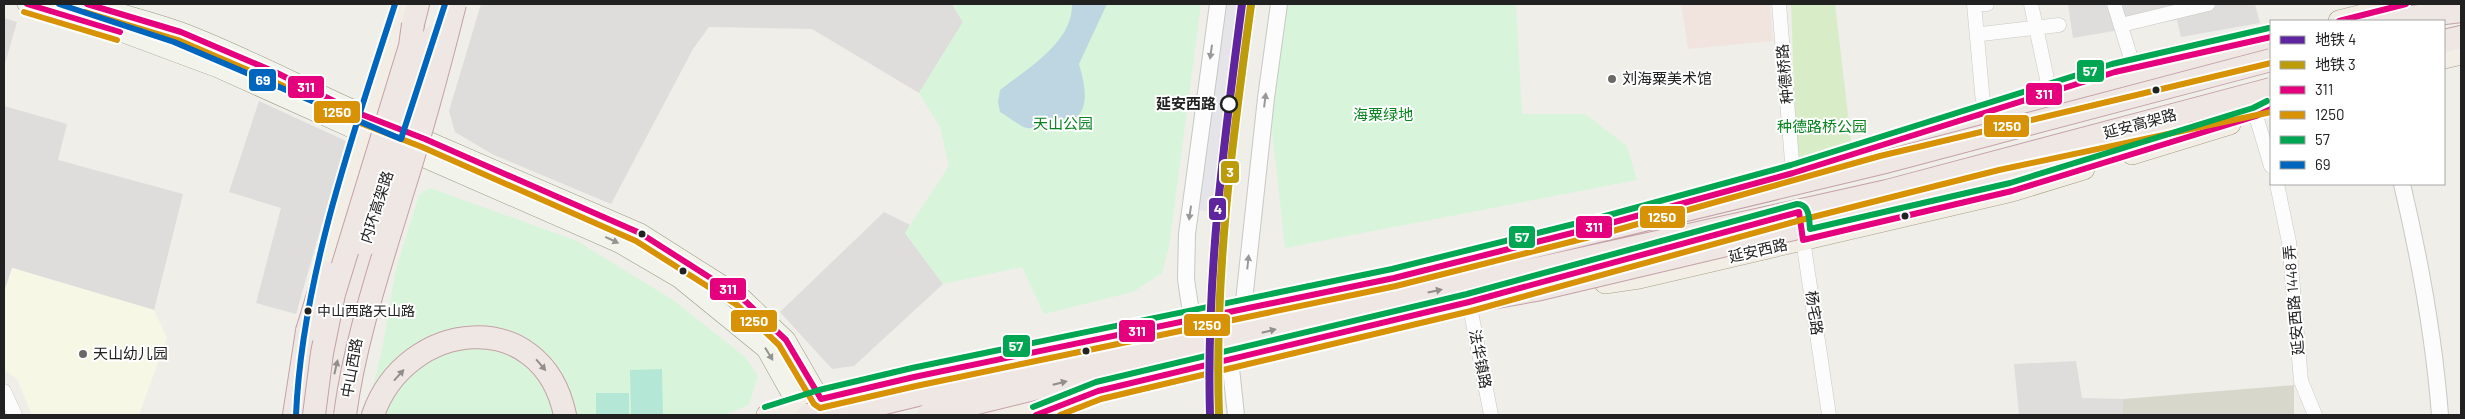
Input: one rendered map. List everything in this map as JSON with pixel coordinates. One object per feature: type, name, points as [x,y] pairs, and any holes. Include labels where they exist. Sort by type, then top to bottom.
[{"type":"highway","name":"内环高架路","points":[[330,415],[334,376],[365,245],[445,4]]},
{"type":"highway","points":[[345,415],[349,383],[360,336],[428,111],[455,4]]},
{"type":"highway","name":"内环高架路","points":[[314,415],[322,353],[334,294],[410,46],[412,10]]},
{"type":"highway","points":[[294,415],[310,322],[369,129],[412,10]]},
{"type":"highway","points":[[2369,15],[2461,10]]},
{"type":"highway","points":[[2427,20],[2461,10]]},
{"type":"highway","points":[[2445,41],[2461,37]]},
{"type":"highway","points":[[1878,148],[2057,95],[2270,46]]},
{"type":"highway","name":"延安高架路","points":[[844,415],[876,404],[1885,162],[2270,60]]},
{"type":"highway","name":"延安高架路","points":[[928,415],[1387,302],[1887,191],[2236,99],[2270,88]]},
{"type":"highway","points":[[1469,302],[1536,290],[2014,177],[2120,149],[2236,99]]},
{"type":"highway","points":[[373,415],[382,393],[414,358],[435,345],[461,337],[491,339],[513,344],[533,356],[546,371],[557,391],[565,415]]},
{"type":"highway","points":[[812,410],[876,404]]},
{"type":"main road","points":[[27,4],[112,29],[410,142],[619,243],[678,278],[766,349],[812,410]]},
{"type":"main road","points":[[87,4],[181,32],[275,72],[365,126]]},
{"type":"main road","name":"中山西路","points":[[345,415],[359,331],[410,142],[455,4]]},
{"type":"main road","points":[[2344,20],[2406,4]]},
{"type":"main road","points":[[305,415],[305,385],[316,310],[365,126],[412,10]]},
{"type":"main road","points":[[2411,20],[2461,10]]},
{"type":"main road","points":[[767,415],[812,410],[914,377],[1121,336],[1394,278],[1600,226],[1793,173],[1984,114],[2057,95],[2134,68],[2270,37]]},
{"type":"main road","points":[[1878,148],[2270,54]]},
{"type":"main road","points":[[2445,58],[2461,54]]},
{"type":"main road","name":"延安西路","points":[[979,415],[1098,391],[1404,319],[1799,212],[1997,161],[2266,109]]},
{"type":"main road","name":"延安西路","points":[[1469,302],[1639,278],[2012,192],[2266,109]]},
{"type":"main road","points":[[1394,278],[1404,319]]},
{"type":"main road","points":[[844,415],[1072,357],[1121,336]]},
{"type":"main road","name":"延安西路","points":[[1036,415],[1098,391]]},
{"type":"street","points":[[1218,4],[1187,234],[1186,279],[1192,320],[1230,359]]},
{"type":"street","points":[[1236,415],[1230,359],[1243,310],[1266,98],[1279,4]]},
{"type":"street","name":"种德桥路","points":[[1779,4],[1793,173]]},
{"type":"street","points":[[1980,4],[1984,114]]},
{"type":"street","points":[[2031,4],[2035,28],[2057,95]]},
{"type":"street","points":[[2114,4],[2134,68]]},
{"type":"street","points":[[2121,25],[2208,4]]},
{"type":"street","points":[[1981,34],[2059,25]]},
{"type":"street","points":[[2266,109],[2270,155]]},
{"type":"street","name":"延安西路 1448 弄","points":[[2277,185],[2289,242],[2301,381],[2315,415]]},
{"type":"street","points":[[2402,185],[2424,280],[2435,354],[2440,415]]},
{"type":"street","name":"杨宅路","points":[[1799,212],[1830,415]]},
{"type":"street","name":"法华镇路","points":[[1469,302],[1490,415]]},
{"type":"street","points":[[4,391],[15,415]]},
{"type":"shaded area","points":[[481,4],[952,4],[963,22],[919,93],[812,29],[709,27],[693,49],[611,204],[492,154],[455,132],[449,111]]},
{"type":"shaded area","name":"延安西路","points":[[1224,4],[1254,4],[1225,214],[1199,210]]},
{"type":"shaded area","points":[[1681,4],[1770,4],[1773,41],[1688,49]]},
{"type":"shaded area","points":[[2068,4],[2255,4],[2260,23],[2181,37],[2177,20],[2073,38]]},
{"type":"shaded area","points":[[4,18],[17,22],[4,67]]},
{"type":"shaded area","points":[[259,101],[346,141],[296,314],[256,303],[281,208],[229,192]]},
{"type":"shaded area","points":[[4,106],[67,124],[58,160],[183,194],[154,310],[13,268],[4,292]]},
{"type":"shaded area","points":[[884,212],[910,225],[905,233],[943,284],[854,366],[832,369],[780,312]]},
{"type":"shaded area","name":"天山幼儿园","points":[[12,268],[154,310],[167,338],[139,415],[32,415],[17,379],[4,370],[4,292]]},
{"type":"shaded area","points":[[2076,361],[2082,398],[2123,399],[2123,415],[2019,415],[2014,364]]},
{"type":"shaded area","points":[[2294,385],[2294,415],[2123,415],[2123,399]]},
{"type":"green space","name":"天山公园","points":[[952,4],[1201,4],[1169,246],[1162,273],[1133,292],[1044,314],[1022,267],[943,284],[905,233],[949,166],[940,127],[919,93],[963,22]]},
{"type":"green space","name":"海粟绿地","points":[[1283,4],[1516,4],[1522,114],[1585,114],[1627,146],[1637,180],[1285,248],[1269,101]]},
{"type":"green space","name":"种德路桥公园","points":[[1791,4],[1835,4],[1852,149],[1797,167]]},
{"type":"green space","points":[[430,188],[577,241],[673,300],[745,357],[758,376],[749,405],[724,415],[369,415],[369,402],[382,350],[396,269],[419,195]]},
{"type":"green space","points":[[662,369],[663,415],[631,415],[630,370]]},
{"type":"green space","points":[[596,393],[629,393],[629,415],[596,415]]},
{"type":"water","points":[[1072,4],[1107,4],[1079,64],[1084,86],[1084,106],[1074,119],[1064,124],[1033,128],[1024,127],[1000,112],[998,102],[1000,90],[1035,64],[1057,42],[1065,31],[1070,18]]},
{"type":"metro line","name":"4","points":[[1210,415],[1209,363],[1214,260],[1223,158],[1242,4]]},
{"type":"metro line","name":"3","points":[[1219,415],[1218,363],[1222,261],[1231,159],[1251,5]]},
{"type":"transit line","name":"311","points":[[27,4],[120,32]]},
{"type":"transit line","name":"69","points":[[59,4],[174,42],[401,139],[445,4]]},
{"type":"transit line","name":"311","points":[[87,4],[181,32],[275,72],[358,113],[425,139],[640,233],[742,298],[786,340],[821,399],[914,377],[1394,278],[1600,226],[1793,173],[2115,72],[2270,37]]},
{"type":"transit line","name":"69","points":[[296,415],[300,363],[319,259],[347,155],[395,4]]},
{"type":"transit line","name":"311","points":[[2343,20],[2406,4]]},
{"type":"transit line","name":"1250","points":[[24,12],[117,40]]},
{"type":"transit line","name":"1250","points":[[85,12],[178,40],[271,80],[355,121],[422,147],[636,241],[737,305],[779,345],[814,404],[820,408],[916,386],[1396,286],[1602,234],[1880,156],[2270,63]]},
{"type":"transit line","name":"57","points":[[765,407],[819,390],[912,368],[1392,269],[1598,218],[1791,165],[2112,64],[2269,28]]},
{"type":"transit line","name":"57","points":[[1033,407],[1096,382],[1467,294],[1797,204],[1807,209],[1810,229],[2010,183],[2253,108],[2267,101]]},
{"type":"transit line","name":"311","points":[[1036,415],[1098,391],[1469,302],[1799,212],[1803,240],[2012,191],[2256,116],[2270,109]]},
{"type":"transit line","name":"1250","points":[[1060,415],[1101,399],[1471,311],[1801,220],[1999,170],[2270,112]]},
{"type":"place","name":"刘海粟美术馆","points":[[1612,79]]},
{"type":"place","name":"延安西路","points":[[1229,104]]},
{"type":"place","name":"中山西路天山路","points":[[308,311]]},
{"type":"place","name":"天山幼儿园","points":[[83,354]]}]
